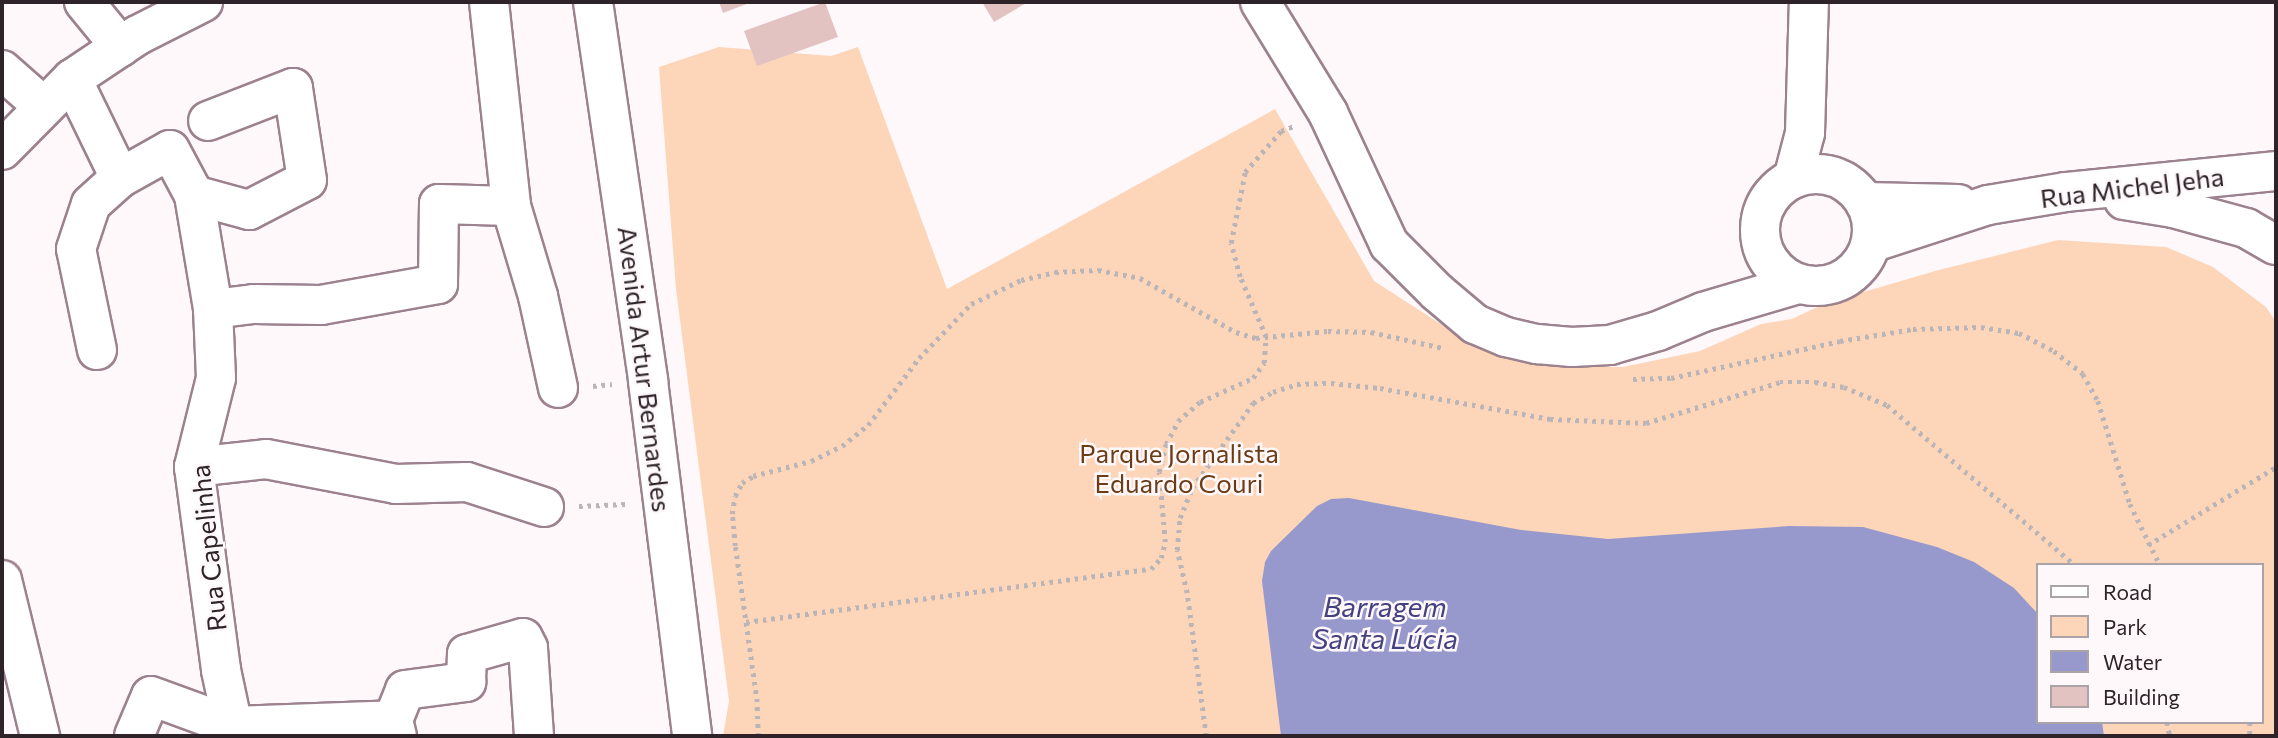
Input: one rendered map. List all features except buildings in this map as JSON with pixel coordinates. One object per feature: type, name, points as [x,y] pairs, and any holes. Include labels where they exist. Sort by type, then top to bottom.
[{"type":"street","points":[[84,2],[121,47]]},
{"type":"street","points":[[2,150],[72,79],[121,47],[203,2]]},
{"type":"street","points":[[489,2],[511,206],[538,296],[554,383],[558,388]]},
{"type":"street","name":"Avenida Artur Bernardes","points":[[593,2],[648,381],[692,736]]},
{"type":"street","points":[[1260,2],[1328,113],[1390,244],[1437,292],[1475,324],[1506,337],[1572,347],[1610,345],[1658,331],[1784,273]]},
{"type":"street","points":[[1807,176],[1809,2]]},
{"type":"street","points":[[2,70],[44,107]]},
{"type":"street","points":[[72,79],[120,178],[91,204],[76,249],[97,350]]},
{"type":"street","points":[[194,195],[249,210],[307,180],[293,88],[208,121]]},
{"type":"street","name":"Rua Capelinha","points":[[120,178],[170,150],[194,195],[213,309],[216,377],[194,467],[221,670],[234,731]]},
{"type":"street","name":"Rua Michel Jeha","points":[[1871,243],[1988,205],[2066,192],[2276,171]]},
{"type":"street","points":[[1807,176],[1839,179],[1854,188],[1865,202],[1872,222],[1871,243],[1864,261],[1851,274],[1835,284],[1816,287],[1784,273],[1762,248],[1761,215],[1779,187],[1807,176]]},
{"type":"street","points":[[2066,192],[2173,208],[2246,228],[2276,245]]},
{"type":"street","name":"Rua Michel Jeha","points":[[1865,202],[1988,205]]},
{"type":"street","points":[[213,309],[254,304],[321,304],[438,284],[439,204],[511,206]]},
{"type":"street","points":[[194,467],[266,459],[396,484],[467,482],[544,507]]},
{"type":"street","points":[[3,588],[40,736]]},
{"type":"street","points":[[134,736],[151,696],[234,731],[395,728],[405,690],[456,686],[466,682],[467,654],[523,638],[528,648],[534,736]]},
{"type":"path","points":[[746,622],[1151,569],[1161,558],[1165,542],[1159,472],[1166,444],[1178,421],[1200,401],[1253,378],[1264,363],[1266,337],[1240,278],[1231,243],[1245,172],[1281,131],[1328,113]]},
{"type":"path","points":[[758,736],[757,702],[732,514],[736,495],[742,483],[753,476],[811,461],[842,446],[867,425],[919,358],[971,304],[1021,280],[1055,272],[1098,270],[1140,278],[1236,332],[1256,338],[1328,331],[1371,332],[1445,348]]},
{"type":"path","points":[[1628,379],[1671,378],[1840,341],[1913,329],[1981,327],[2018,333],[2054,351],[2083,374],[2098,401],[2130,504],[2159,563]]},
{"type":"path","points":[[558,388],[648,381]]},
{"type":"path","points":[[1206,736],[1187,593],[1177,550],[1181,518],[1192,488],[1254,403],[1273,392],[1297,384],[1331,383],[1380,388],[1550,419],[1646,423],[1780,382],[1815,382],[1844,387],[1887,405],[2073,563]]},
{"type":"path","points":[[2148,545],[2276,467]]},
{"type":"path","points":[[544,507],[662,503]]},
{"type":"green space","name":"Parque Jornalista Eduardo Couri","points":[[719,47],[831,56],[858,47],[947,289],[1275,109],[1374,281],[1478,348],[1560,366],[1623,367],[1700,351],[1761,324],[1792,319],[1826,303],[1935,271],[2058,240],[2166,247],[2213,267],[2266,307],[2276,322],[2276,736],[723,736],[729,701],[676,289],[659,67]]},
{"type":"water","name":"Barragem Santa Lúcia","points":[[1349,498],[1521,530],[1608,539],[1789,526],[1863,527],[1937,547],[1974,562],[2014,588],[2036,612],[2036,724],[2102,724],[2104,736],[1281,736],[1262,581],[1265,562],[1271,551],[1317,506],[1331,499]]}]
